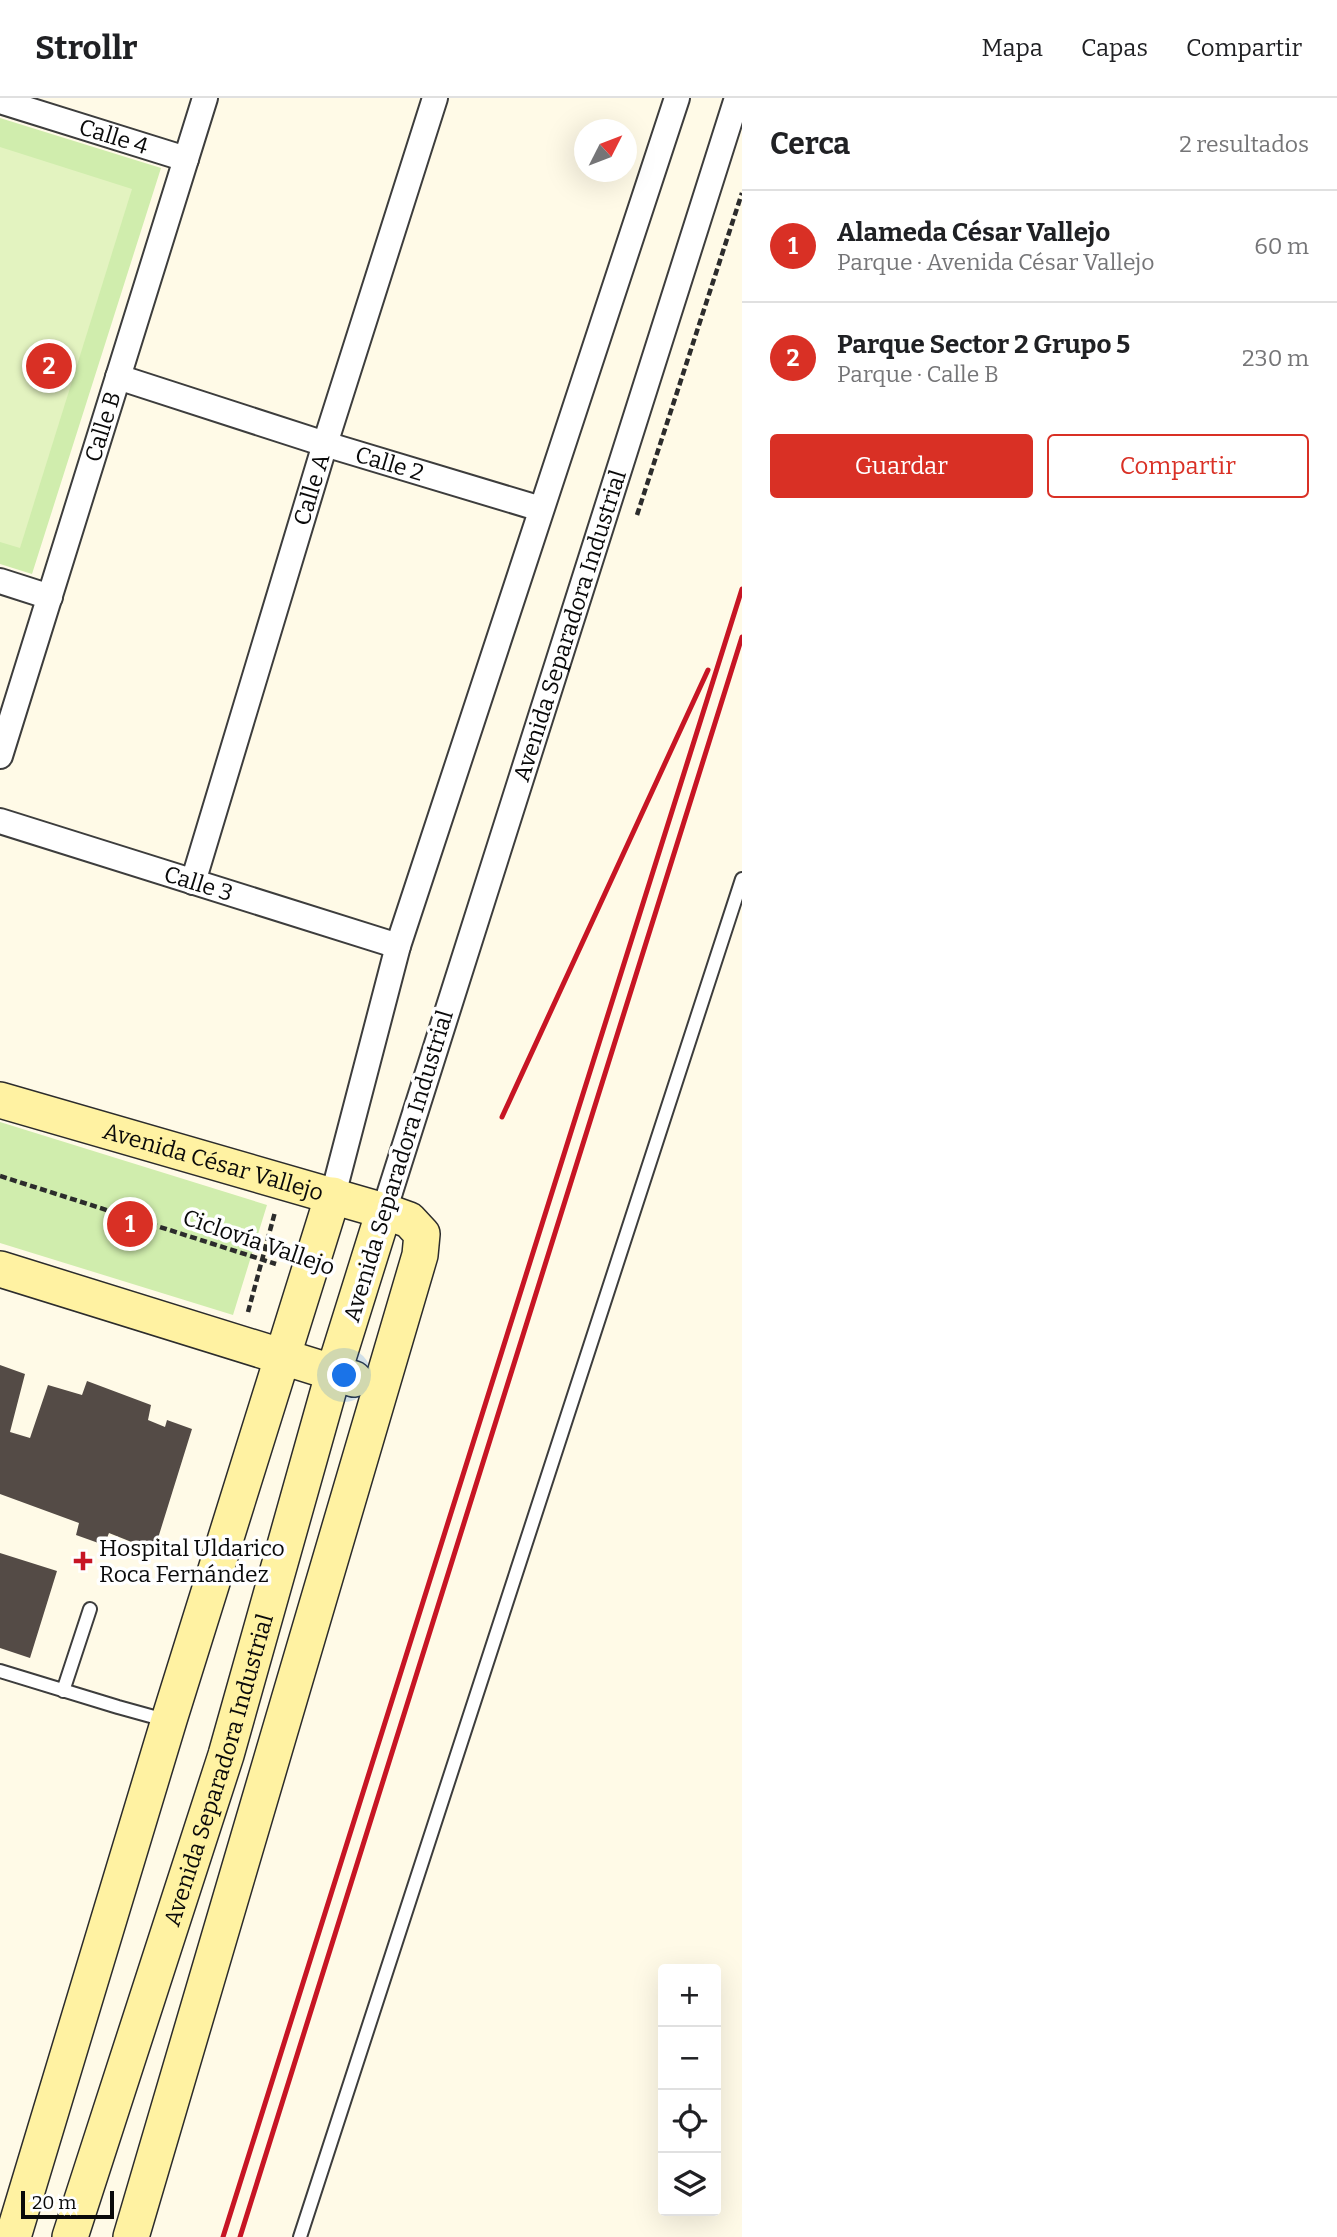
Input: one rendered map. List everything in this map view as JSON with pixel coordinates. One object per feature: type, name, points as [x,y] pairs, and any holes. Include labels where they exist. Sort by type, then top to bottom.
[{"type":"main road","name":"Avenida César Vallejo","points":[[0,1100],[384,1211],[409,1220],[422,1234]]},
{"type":"main road","points":[[13,2237],[169,1720],[333,1195]]},
{"type":"main road","name":"Avenida Separadora Industrial","points":[[69,2237],[226,1755],[334,1371],[384,1211]]},
{"type":"main road","name":"Avenida Separadora Industrial","points":[[131,2237],[420,1255],[422,1234]]},
{"type":"main road","points":[[0,1269],[334,1371],[380,1388]]},
{"type":"street","name":"Calle B","points":[[0,756],[205,98]]},
{"type":"street","name":"Calle A","points":[[194,882],[325,444],[435,98]]},
{"type":"street","points":[[333,1195],[398,946],[677,98]]},
{"type":"street","name":"Avenida Separadora Industrial","points":[[384,1211],[737,98]]},
{"type":"street","name":"Calle 4","points":[[0,101],[186,159]]},
{"type":"street","name":"Calle 2","points":[[118,377],[325,444],[541,509]]},
{"type":"street","points":[[0,581],[50,597]]},
{"type":"street","name":"Calle 3","points":[[0,821],[398,946]]},
{"type":"lane","points":[[300,2237],[742,879]]},
{"type":"lane","points":[[63,1691],[90,1609]]},
{"type":"lane","points":[[0,1671],[169,1720]]},
{"type":"path","name":"Ciclovía Vallejo","points":[[0,1176],[308,1276]]},
{"type":"path","points":[[239,1342],[284,1181]]},
{"type":"green space","points":[[0,118],[161,168],[32,574],[0,564]]},
{"type":"green space","points":[[0,147],[132,189],[20,548],[0,542]]},
{"type":"green space","points":[[0,1122],[267,1205],[233,1315],[0,1243]]},
{"type":"building","points":[[0,1365],[25,1374],[10,1432],[30,1438],[48,1385],[82,1395],[87,1381],[151,1405],[148,1420],[165,1427],[167,1420],[192,1429],[154,1551],[109,1533],[104,1545],[76,1535],[79,1523],[0,1494]]},
{"type":"building","points":[[0,1553],[57,1571],[30,1658],[0,1648]]},
{"type":"railway","points":[[223,2237],[742,589]]},
{"type":"railway","points":[[240,2237],[742,637]]},
{"type":"railway","points":[[502,1117],[708,670]]},
{"type":"place","name":"Parque Sector 2 Grupo 5","points":[[49,366]]},
{"type":"place","name":"Alameda César Vallejo","points":[[130,1224]]},
{"type":"place","name":"Hospital Uldarico Roca Fernández","points":[[83,1561]]}]
